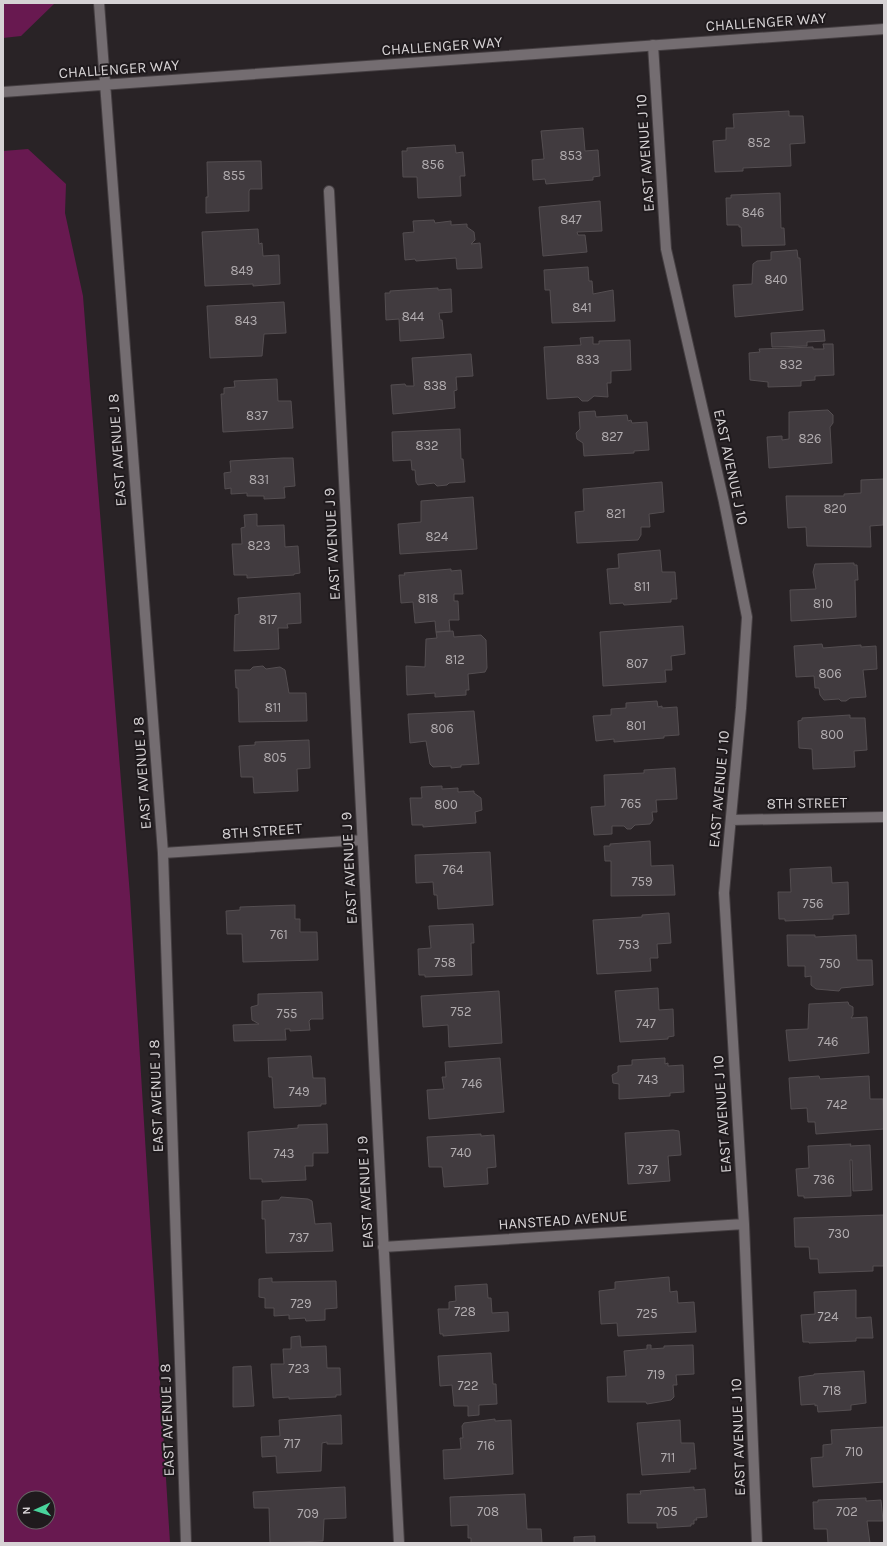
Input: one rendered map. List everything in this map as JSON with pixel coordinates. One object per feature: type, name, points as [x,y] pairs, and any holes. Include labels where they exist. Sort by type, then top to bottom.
[{"type":"street","name":"EAST AVENUE J 8","points":[[99,3],[104,86],[163,853],[186,1543]]},
{"type":"street","name":"CHALLENGER WAY","points":[[3,92],[104,86],[884,29]]},
{"type":"street","name":"EAST AVENUE J 10","points":[[653,46],[666,249],[724,502],[747,617],[741,708],[724,893],[744,1224],[757,1543]]},
{"type":"street","name":"EAST AVENUE J 9","points":[[329,191],[399,1543]]},
{"type":"street","name":"8TH STREET","points":[[731,820],[884,817]]},
{"type":"street","name":"8TH STREET","points":[[163,853],[362,840]]},
{"type":"street","name":"HANSTEAD AVENUE","points":[[383,1247],[744,1224]]},
{"type":"shaded area","points":[[3,3],[55,3],[21,36],[3,38]]},
{"type":"shaded area","points":[[28,149],[66,184],[65,213],[83,296],[130,896],[170,1543],[3,1543],[3,151]]},
{"type":"building","points":[[789,111],[789,116],[803,116],[805,143],[790,144],[791,166],[743,168],[743,171],[715,172],[713,141],[726,140],[726,128],[734,128],[733,114]]},
{"type":"building","points":[[583,128],[585,151],[598,150],[600,176],[593,177],[593,180],[546,184],[545,179],[533,180],[532,160],[544,159],[541,131]]},
{"type":"building","points":[[455,145],[456,153],[463,152],[465,176],[460,176],[461,196],[418,198],[417,177],[403,177],[402,151],[407,151],[407,148]]},
{"type":"building","points":[[261,161],[262,189],[250,189],[249,211],[206,213],[206,197],[208,197],[207,162]]},
{"type":"building","points":[[780,193],[781,228],[784,228],[785,245],[742,246],[741,227],[739,227],[739,225],[727,225],[726,198],[731,198],[731,195]]},
{"type":"building","points":[[600,201],[602,231],[577,232],[578,235],[585,235],[587,252],[543,256],[539,207]]},
{"type":"building","points":[[434,220],[435,223],[451,221],[451,225],[467,224],[467,227],[474,232],[475,240],[471,244],[480,243],[482,268],[457,269],[456,258],[416,261],[415,259],[405,260],[403,233],[414,232],[413,221]]},
{"type":"building","points":[[258,229],[259,244],[262,243],[263,256],[279,255],[280,284],[253,286],[253,284],[205,286],[202,232]]},
{"type":"building","points":[[797,250],[798,258],[800,258],[803,310],[735,317],[733,285],[752,284],[753,264],[757,261],[771,260],[771,252]]},
{"type":"building","points":[[588,267],[589,281],[592,281],[593,294],[613,290],[615,321],[552,323],[550,290],[545,290],[544,270]]},
{"type":"building","points":[[438,288],[438,290],[451,289],[452,312],[439,313],[440,320],[442,320],[444,338],[400,341],[399,319],[386,320],[385,293],[390,293],[390,291]]},
{"type":"building","points":[[284,302],[286,333],[264,334],[262,356],[210,358],[207,306]]},
{"type":"building","points":[[824,330],[825,341],[807,342],[807,346],[772,347],[771,333]]},
{"type":"building","points":[[593,337],[593,344],[599,344],[599,341],[630,340],[631,370],[611,371],[611,383],[607,383],[608,397],[594,396],[588,401],[582,401],[578,397],[547,399],[544,347],[581,345],[580,338]]},
{"type":"building","points":[[823,344],[833,344],[834,375],[815,376],[815,380],[801,381],[801,386],[768,387],[768,382],[750,380],[749,353],[760,352],[759,349],[813,347],[813,349],[824,349]]},
{"type":"building","points":[[471,354],[473,376],[456,377],[457,390],[454,391],[455,408],[393,414],[391,385],[405,384],[406,386],[414,386],[412,358]]},
{"type":"building","points":[[277,379],[278,401],[291,401],[293,428],[223,432],[221,394],[224,394],[224,388],[235,387],[234,381]]},
{"type":"building","points":[[828,410],[833,415],[833,423],[830,427],[832,463],[769,468],[767,437],[782,436],[782,440],[789,439],[789,412]]},
{"type":"building","points":[[595,411],[596,417],[627,415],[628,421],[631,420],[632,423],[647,422],[649,450],[634,451],[634,453],[584,456],[583,443],[577,439],[576,433],[580,429],[579,412]]},
{"type":"building","points":[[460,429],[461,459],[463,459],[465,482],[449,483],[447,485],[437,486],[434,483],[418,485],[416,482],[415,470],[412,470],[411,460],[393,461],[392,432]]},
{"type":"building","points":[[293,458],[295,486],[284,487],[285,498],[264,499],[264,496],[247,496],[247,493],[231,494],[231,488],[225,489],[224,473],[231,472],[230,461]]},
{"type":"building","points":[[884,479],[883,525],[870,526],[871,547],[807,546],[806,527],[788,528],[786,496],[844,496],[844,494],[861,493],[861,480]]},
{"type":"building","points":[[662,482],[664,512],[649,514],[650,527],[641,527],[641,535],[638,540],[577,543],[575,512],[584,511],[583,489]]},
{"type":"building","points":[[473,497],[477,549],[400,554],[398,524],[421,522],[421,501]]},
{"type":"building","points":[[257,514],[257,526],[284,525],[285,547],[298,546],[300,573],[294,575],[247,578],[247,575],[234,575],[232,544],[242,544],[241,528],[245,527],[244,515]]},
{"type":"building","points":[[660,550],[662,572],[675,572],[677,599],[671,599],[671,602],[624,605],[623,603],[610,604],[607,569],[619,568],[618,554]]},
{"type":"building","points":[[854,563],[854,565],[857,565],[858,580],[855,580],[856,617],[791,621],[790,590],[816,589],[813,572],[815,564]]},
{"type":"building","points":[[451,569],[451,571],[461,570],[463,594],[454,594],[454,601],[458,601],[459,620],[449,620],[450,631],[436,632],[435,621],[415,623],[413,602],[401,603],[399,575],[405,575],[404,573]]},
{"type":"building","points":[[300,593],[301,623],[287,624],[288,628],[278,628],[279,649],[234,651],[235,615],[239,614],[238,598]]},
{"type":"building","points":[[683,626],[685,654],[671,656],[672,670],[665,670],[666,682],[603,686],[600,632]]},
{"type":"building","points":[[453,631],[454,637],[481,635],[486,640],[487,668],[485,672],[468,674],[469,690],[466,690],[466,695],[435,697],[435,693],[407,695],[406,666],[425,667],[426,639],[437,638],[436,632]]},
{"type":"building","points":[[822,644],[823,648],[861,645],[861,647],[876,646],[877,669],[863,670],[866,697],[850,698],[846,701],[841,701],[839,699],[824,700],[820,695],[819,688],[815,688],[814,676],[796,677],[794,646]]},
{"type":"building","points":[[263,666],[266,669],[280,667],[285,670],[289,693],[306,693],[307,721],[239,722],[238,688],[236,688],[235,670],[250,670],[253,667]]},
{"type":"building","points":[[657,701],[658,707],[677,707],[679,735],[664,736],[664,738],[614,742],[614,739],[596,741],[593,716],[611,715],[611,709],[626,708],[626,703]]},
{"type":"building","points":[[474,711],[479,764],[461,765],[461,767],[451,768],[451,766],[433,767],[430,764],[426,741],[410,743],[408,714]]},
{"type":"building","points":[[850,715],[850,718],[865,718],[867,750],[854,751],[855,767],[813,769],[812,749],[799,748],[798,721],[802,720],[802,718]]},
{"type":"building","points":[[309,740],[310,768],[297,769],[298,791],[254,793],[253,777],[241,777],[239,746],[255,745],[255,742]]},
{"type":"building","points":[[675,768],[677,799],[656,800],[657,812],[652,812],[653,820],[650,824],[635,825],[631,829],[627,829],[624,826],[612,826],[612,834],[594,835],[591,807],[605,806],[604,775],[644,773],[644,770]]},
{"type":"building","points":[[442,786],[442,789],[458,788],[458,792],[474,791],[474,793],[481,798],[482,810],[475,812],[476,823],[423,827],[423,825],[412,825],[410,798],[422,798],[421,787]]},
{"type":"building","points":[[650,841],[651,866],[673,865],[675,895],[611,896],[611,861],[605,861],[604,846],[610,846],[610,844]]},
{"type":"building","points":[[490,852],[493,905],[438,909],[437,895],[434,895],[433,882],[416,883],[415,855]]},
{"type":"building","points":[[831,867],[832,883],[848,882],[849,914],[833,915],[833,919],[785,921],[785,919],[779,919],[778,892],[791,892],[790,869]]},
{"type":"building","points":[[295,905],[295,919],[300,919],[300,932],[317,932],[318,960],[243,962],[242,934],[227,934],[226,911],[240,910],[240,907]]},
{"type":"building","points":[[669,913],[671,943],[657,944],[658,958],[650,958],[651,971],[597,974],[593,920],[642,917],[642,915]]},
{"type":"building","points":[[473,924],[474,943],[471,943],[472,975],[425,977],[425,975],[419,975],[418,949],[431,948],[429,926]]},
{"type":"building","points":[[787,935],[815,935],[815,937],[856,935],[857,960],[872,960],[873,985],[841,988],[839,991],[816,989],[811,985],[811,976],[805,977],[805,966],[788,966]]},
{"type":"building","points":[[658,988],[659,1010],[673,1009],[674,1036],[668,1037],[668,1039],[620,1042],[615,991]]},
{"type":"building","points":[[499,991],[502,1043],[449,1047],[448,1025],[423,1027],[421,996]]},
{"type":"building","points":[[322,992],[323,1019],[311,1019],[309,1021],[310,1030],[290,1031],[290,1029],[285,1029],[286,1040],[234,1041],[233,1025],[259,1024],[252,1020],[251,1007],[258,1005],[258,994]]},
{"type":"building","points":[[848,1002],[849,1005],[853,1007],[853,1015],[851,1018],[867,1017],[869,1053],[789,1061],[786,1030],[808,1029],[809,1004]]},
{"type":"building","points":[[311,1056],[313,1078],[325,1078],[326,1104],[321,1104],[321,1106],[274,1108],[272,1077],[269,1077],[268,1058]]},
{"type":"building","points":[[500,1058],[504,1112],[429,1119],[427,1090],[444,1089],[442,1077],[446,1077],[445,1062]]},
{"type":"building","points":[[665,1058],[665,1064],[668,1063],[668,1066],[683,1065],[684,1092],[670,1093],[670,1096],[619,1099],[619,1084],[613,1083],[612,1075],[618,1072],[618,1066],[632,1065],[632,1060]]},
{"type":"building","points":[[819,1076],[820,1079],[869,1076],[870,1099],[883,1099],[884,1129],[816,1134],[815,1122],[808,1122],[807,1108],[791,1109],[789,1078]]},
{"type":"building","points":[[327,1124],[328,1153],[313,1153],[313,1166],[305,1166],[306,1180],[262,1182],[262,1179],[250,1179],[248,1132],[298,1128],[298,1125]]},
{"type":"building","points":[[673,1130],[679,1131],[681,1155],[668,1156],[670,1181],[628,1184],[625,1133]]},
{"type":"building","points":[[481,1134],[481,1136],[494,1135],[496,1167],[487,1168],[488,1184],[444,1187],[442,1167],[429,1167],[427,1137]]},
{"type":"building","points":[[851,1144],[850,1146],[870,1145],[872,1190],[853,1191],[852,1160],[850,1160],[851,1196],[804,1198],[804,1196],[798,1196],[796,1169],[809,1168],[808,1146]]},
{"type":"building","points":[[281,1197],[308,1199],[312,1201],[315,1224],[331,1223],[333,1251],[266,1253],[265,1219],[262,1219],[262,1201],[279,1200]]},
{"type":"building","points":[[884,1215],[884,1266],[873,1266],[873,1271],[819,1273],[818,1259],[810,1259],[809,1247],[795,1247],[794,1218]]},
{"type":"building","points":[[669,1277],[670,1292],[677,1291],[678,1303],[694,1302],[696,1332],[618,1336],[617,1323],[601,1324],[599,1291],[615,1289],[615,1282]]},
{"type":"building","points":[[272,1278],[272,1282],[336,1281],[337,1308],[325,1309],[325,1320],[306,1321],[305,1318],[289,1319],[289,1315],[274,1316],[274,1308],[265,1308],[265,1298],[259,1297],[259,1279]]},
{"type":"building","points":[[487,1284],[488,1298],[491,1298],[492,1313],[508,1312],[509,1331],[443,1336],[443,1334],[440,1334],[438,1309],[449,1309],[449,1302],[456,1301],[455,1286]]},
{"type":"building","points":[[856,1290],[856,1318],[871,1317],[873,1338],[856,1338],[856,1341],[803,1342],[801,1315],[815,1314],[814,1292]]},
{"type":"building","points":[[300,1336],[301,1347],[326,1346],[327,1368],[340,1368],[341,1395],[336,1395],[336,1397],[289,1399],[289,1397],[273,1398],[271,1364],[284,1364],[283,1349],[291,1349],[291,1337]]},
{"type":"building","points":[[647,1345],[651,1345],[651,1349],[664,1348],[664,1346],[693,1345],[694,1374],[676,1375],[677,1385],[673,1385],[674,1397],[671,1400],[647,1404],[646,1402],[608,1402],[607,1377],[626,1376],[624,1351],[647,1349]]},
{"type":"building","points":[[491,1353],[493,1384],[496,1384],[497,1404],[479,1405],[479,1415],[468,1416],[468,1406],[454,1406],[452,1385],[440,1386],[438,1356]]},
{"type":"building","points":[[251,1366],[254,1406],[233,1407],[233,1367]]},
{"type":"building","points":[[864,1371],[866,1403],[851,1405],[851,1410],[818,1412],[817,1405],[815,1406],[815,1404],[801,1405],[799,1377],[814,1374]]},
{"type":"building","points":[[341,1415],[342,1444],[327,1444],[327,1442],[322,1443],[321,1471],[277,1473],[276,1456],[262,1457],[261,1437],[280,1436],[279,1420]]},
{"type":"building","points":[[495,1419],[495,1421],[511,1420],[513,1474],[444,1479],[443,1450],[461,1449],[460,1438],[463,1438],[462,1426],[464,1423]]},
{"type":"building","points":[[680,1420],[681,1443],[694,1443],[696,1469],[690,1469],[690,1472],[642,1475],[637,1423]]},
{"type":"building","points":[[884,1427],[884,1482],[813,1487],[811,1458],[823,1457],[823,1445],[832,1444],[831,1430]]},
{"type":"building","points":[[345,1487],[346,1518],[324,1519],[323,1541],[270,1543],[269,1508],[254,1508],[253,1492]]},
{"type":"building","points":[[694,1487],[694,1490],[705,1489],[707,1517],[696,1518],[697,1520],[694,1520],[694,1524],[691,1524],[691,1526],[657,1528],[657,1523],[628,1523],[627,1494],[641,1494],[640,1491]]},
{"type":"building","points":[[525,1494],[527,1529],[541,1529],[542,1543],[471,1543],[471,1538],[468,1538],[468,1525],[451,1526],[450,1497]]},
{"type":"building","points":[[866,1498],[866,1501],[881,1500],[883,1521],[867,1521],[870,1543],[828,1543],[827,1529],[814,1529],[813,1502],[818,1502],[818,1500]]},
{"type":"building","points":[[595,1536],[595,1543],[574,1543],[574,1537]]}]
